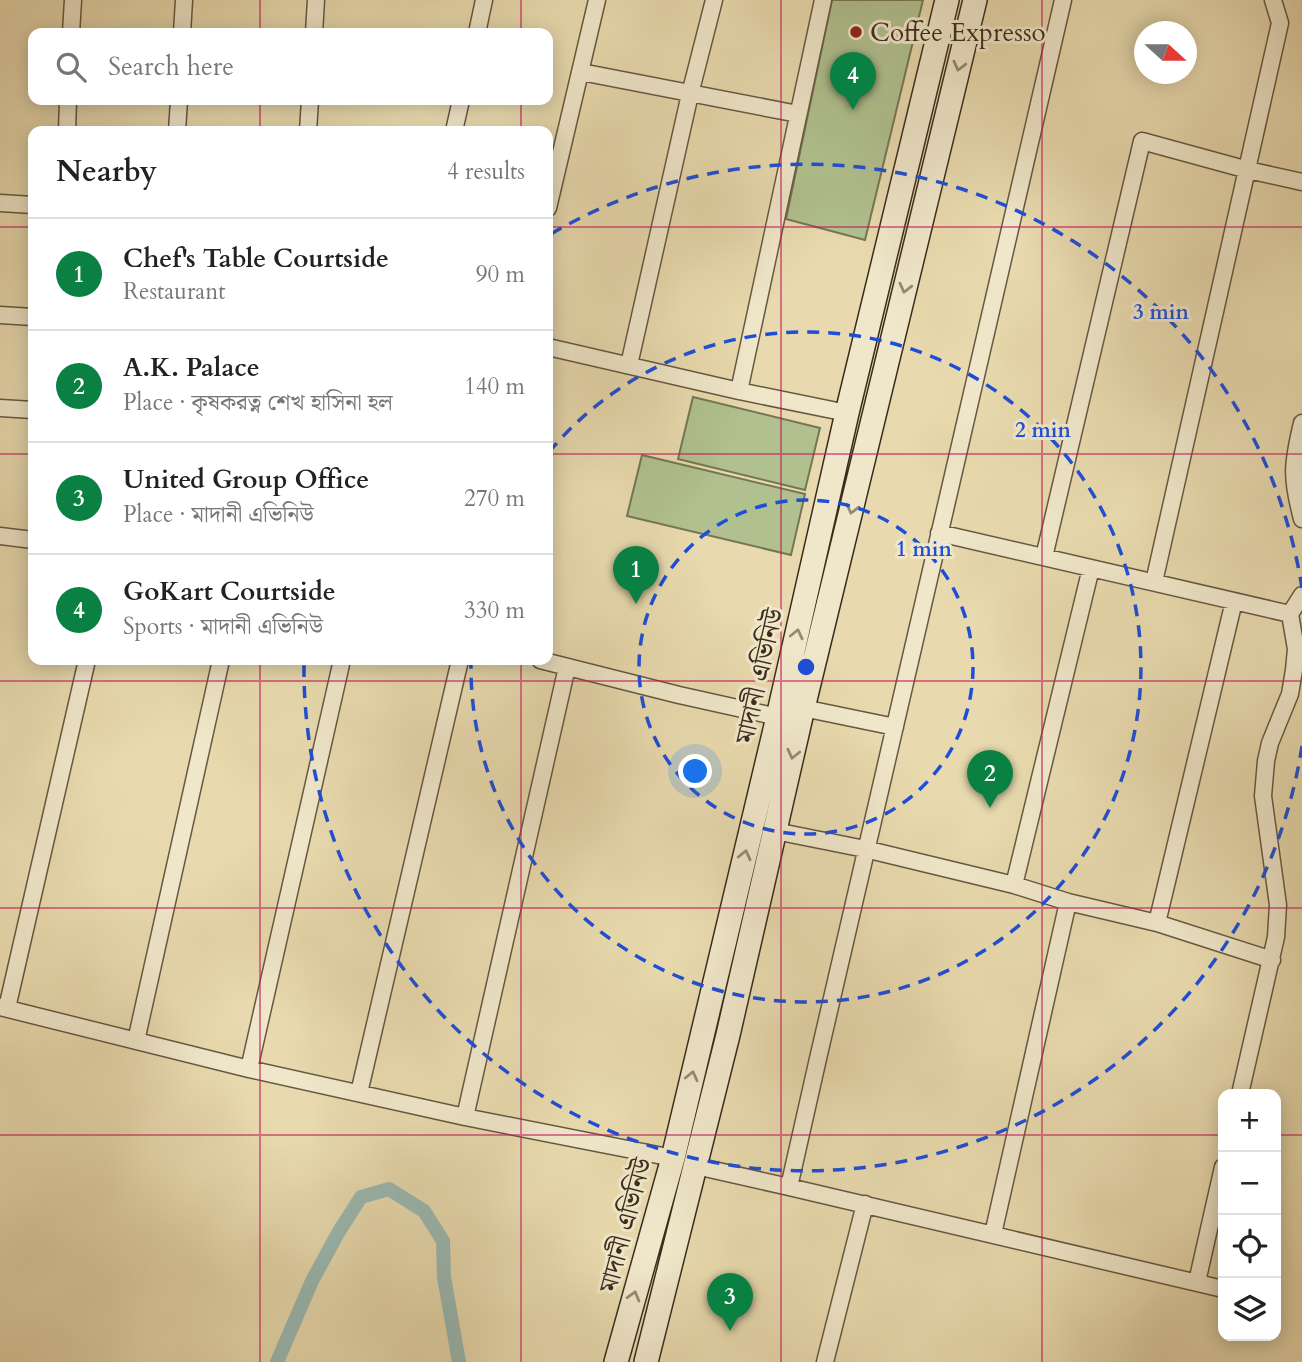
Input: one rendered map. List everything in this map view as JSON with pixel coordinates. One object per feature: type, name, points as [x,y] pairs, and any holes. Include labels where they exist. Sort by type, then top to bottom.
[{"type":"main road","name":"মাদানী এভিনিউ","points":[[616,1362],[673,1158],[847,413],[947,0]]},
{"type":"main road","name":"মাদানী এভিনিউ","points":[[646,1362],[696,1166],[803,708],[975,0]]},
{"type":"main road","points":[[847,413],[874,416]]},
{"type":"main road","points":[[811,573],[835,577]]},
{"type":"street","points":[[71,28],[73,0]]},
{"type":"street","points":[[182,28],[184,0]]},
{"type":"street","points":[[314,28],[316,0]]},
{"type":"street","points":[[478,28],[483,0]]},
{"type":"street","points":[[553,187],[597,0]]},
{"type":"street","points":[[629,365],[690,93],[714,0]]},
{"type":"street","points":[[739,391],[823,0]]},
{"type":"street","points":[[789,1187],[1063,0]]},
{"type":"street","points":[[1154,582],[1280,23],[1273,0]]},
{"type":"street","points":[[581,72],[798,114]]},
{"type":"street","points":[[67,126],[68,105]]},
{"type":"street","points":[[177,126],[179,105]]},
{"type":"street","points":[[308,126],[310,105]]},
{"type":"street","points":[[455,126],[460,105]]},
{"type":"street","points":[[1044,557],[1142,141],[1302,182]]},
{"type":"street","points":[[0,203],[28,205]]},
{"type":"street","points":[[0,315],[28,317]]},
{"type":"street","points":[[553,348],[847,413]]},
{"type":"street","points":[[0,408],[28,410]]},
{"type":"street","points":[[1302,423],[1293,481],[1302,519]]},
{"type":"street","points":[[939,533],[1290,614]]},
{"type":"street","points":[[0,538],[28,540]]},
{"type":"street","points":[[1014,885],[1091,568]]},
{"type":"street","points":[[1241,1089],[1276,937],[1278,905],[1263,796],[1270,743],[1290,694],[1294,670],[1296,649],[1290,614],[1302,595]]},
{"type":"street","points":[[1157,923],[1234,601]]},
{"type":"street","points":[[553,663],[778,717]]},
{"type":"street","points":[[86,665],[3,1008],[249,1069],[465,1117],[673,1158]]},
{"type":"street","points":[[136,1041],[220,665]]},
{"type":"street","points":[[249,1069],[341,665]]},
{"type":"street","points":[[359,1093],[459,665]]},
{"type":"street","points":[[465,1117],[567,667]]},
{"type":"street","points":[[803,708],[895,727]]},
{"type":"street","points":[[775,831],[865,849],[1014,885],[1068,902],[1157,923],[1272,960]]},
{"type":"street","points":[[993,1234],[1068,902]]},
{"type":"street","points":[[696,1166],[1218,1288]]},
{"type":"street","points":[[1197,1282],[1218,1189]]},
{"type":"street","points":[[825,1362],[864,1204]]},
{"type":"green space","points":[[832,0],[923,0],[865,240],[786,219]]},
{"type":"green space","points":[[693,397],[820,428],[805,490],[678,459]]},
{"type":"green space","points":[[642,455],[805,494],[791,555],[627,516]]},
{"type":"waterway","points":[[277,1362],[312,1281],[361,1197],[389,1189],[424,1211],[443,1241],[444,1277],[459,1362]]},
{"type":"place","name":"Coffee Expresso","points":[[856,32]]},
{"type":"place","name":"GoKart Courtside","points":[[853,110]]},
{"type":"place","name":"Chef's Table Courtside","points":[[636,604]]},
{"type":"place","name":"A.K. Palace","points":[[990,808]]},
{"type":"place","name":"United Group Office","points":[[730,1331]]}]
